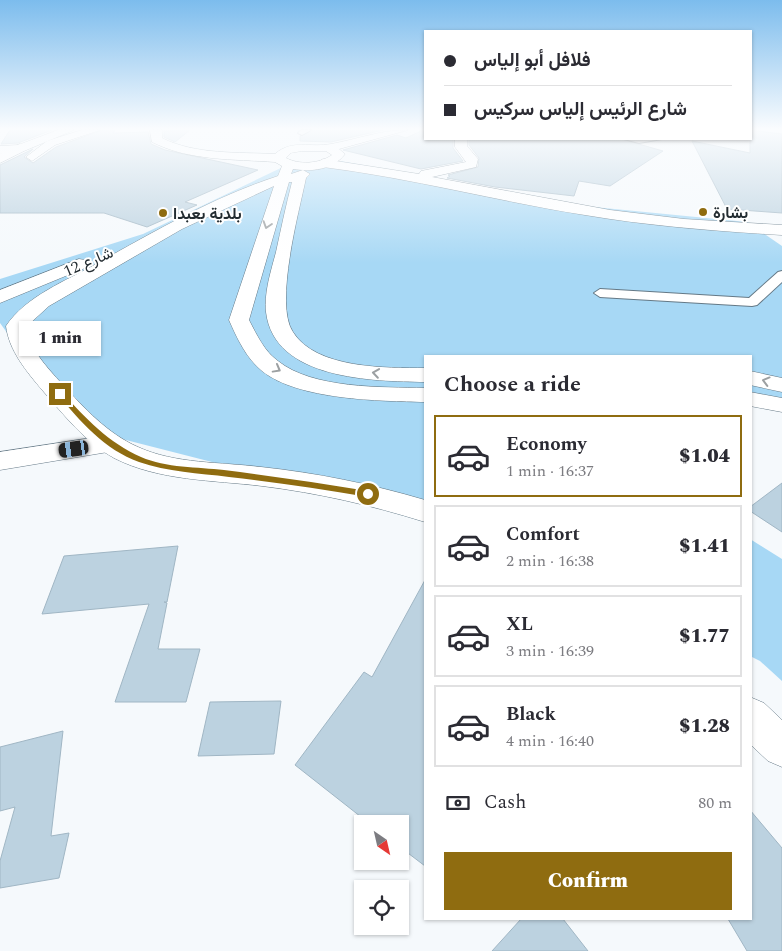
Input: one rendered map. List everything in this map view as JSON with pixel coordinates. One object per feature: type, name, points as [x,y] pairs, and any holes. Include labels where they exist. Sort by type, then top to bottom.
[{"type":"main road","points":[[284,174],[176,226],[42,302],[16,326],[18,341],[37,368],[82,420],[111,444],[140,460],[164,466],[354,491],[395,500],[424,511]]},
{"type":"main road","points":[[295,174],[239,320],[247,339],[272,368],[304,382],[392,394],[424,394]]},
{"type":"main road","points":[[296,174],[276,290],[276,314],[287,340],[296,350],[328,365],[389,375],[424,375]]},
{"type":"main road","points":[[399,174],[584,211],[646,221],[782,230]]},
{"type":"main road","points":[[407,176],[416,174]]},
{"type":"main road","name":"شارع 12","points":[[0,297],[176,226]]},
{"type":"main road","points":[[752,378],[782,385]]},
{"type":"main road","points":[[752,398],[782,405]]},
{"type":"main road","points":[[0,460],[111,444]]},
{"type":"main road","points":[[752,719],[782,747]]},
{"type":"lane","points":[[600,293],[752,302],[782,275]]},
{"type":"shaded area","points":[[268,174],[413,174],[584,206],[747,222],[782,246],[782,401],[752,394],[752,355],[424,355],[424,522],[279,479],[75,427],[0,323],[0,279],[143,234]]},
{"type":"shaded area","points":[[752,540],[782,559],[782,681],[760,661],[752,657]]},
{"type":"building","points":[[0,174],[248,174],[185,202],[197,205],[147,227],[104,213],[0,213]]},
{"type":"building","points":[[628,174],[610,186],[579,181],[574,196],[495,187],[447,178],[450,176],[448,175]]},
{"type":"building","points":[[709,174],[782,174],[782,213],[727,209]]},
{"type":"building","points":[[782,483],[782,532],[752,512],[752,506]]},
{"type":"building","points":[[178,546],[167,602],[164,602],[167,603],[158,649],[200,649],[186,702],[115,702],[149,604],[42,614],[64,556]]},
{"type":"building","points":[[424,582],[424,865],[409,854],[409,815],[359,815],[295,765],[364,672],[372,677]]},
{"type":"building","points":[[281,701],[274,754],[198,756],[210,702]]},
{"type":"building","points":[[63,731],[51,836],[69,833],[59,878],[0,888],[0,861],[15,807],[0,811],[0,747]]},
{"type":"building","points":[[752,812],[782,848],[782,951],[747,951],[729,920],[752,920]]},
{"type":"building","points":[[520,920],[564,920],[588,951],[492,951]]},
{"type":"place","name":"بشارة","points":[[703,212]]},
{"type":"place","name":"بلدية بعبدا","points":[[163,213]]},
{"type":"route","points":[[60,394],[82,420],[111,444],[140,460],[164,466],[294,482],[368,494]]}]
